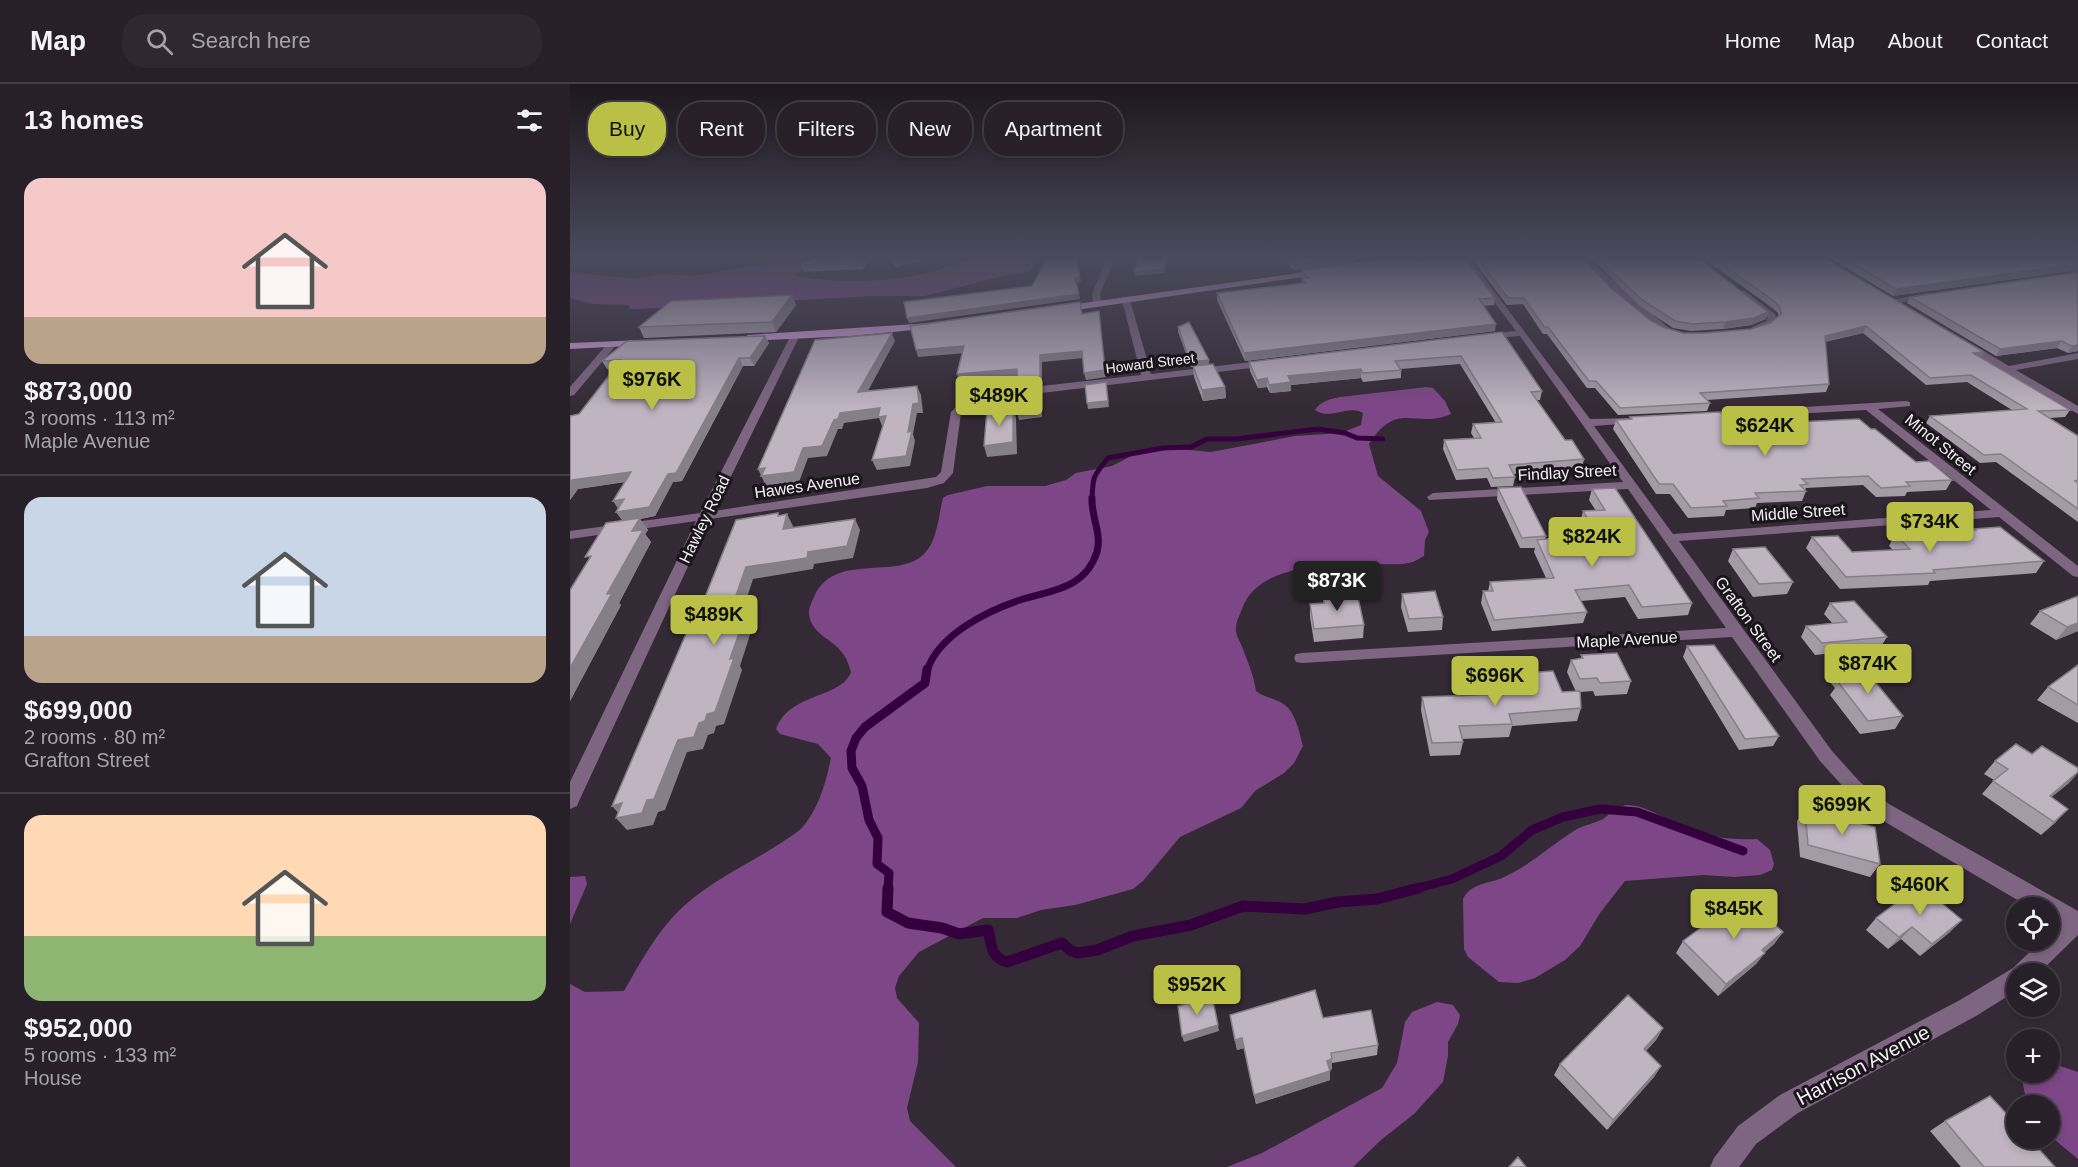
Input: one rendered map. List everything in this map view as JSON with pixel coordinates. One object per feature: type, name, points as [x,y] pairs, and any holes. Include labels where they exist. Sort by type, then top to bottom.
[{"type":"main road","points":[[1054,310],[1064,309]]},
{"type":"main road","points":[[738,339],[938,325]]},
{"type":"main road","points":[[570,346],[653,342]]},
{"type":"street","points":[[1128,309],[1147,377]]},
{"type":"street","name":"Grafton Street","points":[[1503,309],[1826,756],[1867,798],[1908,825],[2077,922]]},
{"type":"street","points":[[1639,309],[1653,321],[1675,333]]},
{"type":"street","points":[[1744,331],[1765,326],[1772,321],[1773,317],[1762,309]]},
{"type":"street","points":[[1905,309],[1911,312]]},
{"type":"street","points":[[1475,339],[1522,333]]},
{"type":"street","name":"Hawley Road","points":[[570,801],[705,516],[794,336]]},
{"type":"street","points":[[1959,341],[2078,411]]},
{"type":"street","points":[[570,393],[612,344]]},
{"type":"street","points":[[2007,369],[2078,356]]},
{"type":"street","name":"Howard Street","points":[[940,480],[948,470],[954,416],[958,408],[975,399],[1276,362]]},
{"type":"street","points":[[1692,416],[1906,404]]},
{"type":"street","name":"Minot Street","points":[[1868,406],[2078,573]]},
{"type":"street","points":[[1586,423],[1645,419]]},
{"type":"street","name":"Hawes Avenue","points":[[570,535],[924,485],[940,480]]},
{"type":"street","name":"Findlay Street","points":[[1433,497],[1631,485]]},
{"type":"street","name":"Middle Street","points":[[1669,538],[2001,513]]},
{"type":"street","name":"Maple Avenue","points":[[1302,658],[1736,632]]},
{"type":"street","points":[[2034,963],[2077,922]]},
{"type":"street","name":"Harrison Avenue","points":[[1723,1167],[1747,1135],[1789,1104],[1968,1008],[2006,984]]},
{"type":"shaded area","points":[[1433,388],[1445,401],[1451,414],[1438,418],[1398,419],[1379,430],[1369,444],[1378,476],[1421,511],[1429,532],[1425,540],[1424,556],[1403,564],[1337,565],[1289,572],[1269,579],[1252,592],[1238,619],[1237,634],[1256,691],[1287,707],[1296,722],[1303,746],[1294,763],[1284,773],[1255,791],[1241,808],[1180,837],[1143,881],[1133,889],[1075,905],[1041,910],[1017,918],[983,918],[919,952],[899,976],[895,988],[897,998],[919,1023],[918,1062],[907,1108],[910,1121],[956,1167],[570,1167],[570,984],[585,992],[624,991],[644,956],[675,914],[712,884],[801,829],[817,805],[831,758],[818,744],[780,734],[776,729],[792,708],[837,687],[851,672],[840,650],[818,632],[811,621],[810,608],[823,583],[850,570],[898,566],[912,562],[924,554],[935,535],[943,498],[948,495],[987,486],[1045,486],[1066,480],[1076,473],[1112,466],[1133,455],[1167,448],[1211,452],[1295,436],[1341,433],[1361,425],[1363,413],[1351,410],[1321,413],[1315,410],[1320,404],[1340,397]]},
{"type":"shaded area","points":[[1626,805],[1643,808],[1696,832],[1730,839],[1757,839],[1770,850],[1774,864],[1772,870],[1760,875],[1735,877],[1703,875],[1625,881],[1600,913],[1580,946],[1565,960],[1535,978],[1518,983],[1499,982],[1468,957],[1464,949],[1463,899],[1470,890],[1512,873],[1577,829],[1603,819]]},
{"type":"shaded area","points":[[585,876],[587,884],[570,924],[570,877]]},
{"type":"shaded area","points":[[1437,1002],[1453,1005],[1460,1015],[1458,1024],[1448,1042],[1443,1082],[1414,1114],[1381,1140],[1353,1167],[1227,1167],[1262,1153],[1382,1088],[1397,1063],[1405,1022],[1412,1012]]},
{"type":"shaded area","points":[[2060,1066],[2078,1072],[2078,1159],[2060,1144],[2060,1095],[2025,1095],[2023,1083],[2060,1083]]},
{"type":"building","points":[[662,309],[782,309],[772,322],[639,327]]},
{"type":"building","points":[[905,309],[975,309],[907,318]]},
{"type":"building","points":[[1034,309],[1081,309],[1082,314],[1099,311],[1105,370],[1084,373],[1082,351],[1040,355],[1040,378],[1017,381],[1017,369],[957,374],[964,346],[916,350],[910,326]]},
{"type":"building","points":[[1224,309],[1485,309],[1496,324],[1244,353]]},
{"type":"building","points":[[1531,309],[1636,309],[1663,327],[1683,333],[1704,333],[1751,329],[1770,323],[1781,314],[1780,309],[1910,309],[1984,352],[1973,353],[2070,410],[2038,411],[2078,436],[2078,480],[2075,481],[2078,483],[2078,509],[2001,454],[1984,455],[1930,416],[2027,409],[1971,375],[1930,378],[1866,326],[1825,336],[1829,384],[1700,393],[1710,403],[1620,408],[1596,381],[1589,381],[1548,327],[1544,327]]},
{"type":"building","points":[[1655,309],[1764,309],[1768,312],[1754,318],[1725,322],[1693,324],[1675,321]]},
{"type":"building","points":[[1930,309],[2078,309],[2078,345],[2072,346],[2061,341],[2000,349]]},
{"type":"building","points":[[1189,322],[1209,360],[1190,362],[1178,327]]},
{"type":"building","points":[[1502,332],[1542,391],[1531,392],[1565,440],[1572,440],[1584,459],[1509,465],[1515,477],[1493,478],[1488,468],[1457,470],[1444,440],[1481,438],[1473,424],[1502,422],[1461,356],[1395,361],[1401,370],[1363,373],[1361,369],[1288,376],[1291,382],[1269,385],[1267,378],[1257,380],[1249,362]]},
{"type":"building","points":[[892,333],[858,392],[917,386],[919,403],[913,404],[908,432],[912,431],[906,456],[872,460],[886,416],[878,417],[880,408],[840,413],[838,419],[834,420],[822,446],[803,448],[794,472],[761,476],[765,468],[758,469],[815,340]]},
{"type":"building","points":[[765,336],[750,358],[739,358],[676,473],[668,474],[649,507],[616,512],[624,499],[613,501],[631,472],[572,480],[570,483],[570,416],[579,414],[621,360],[602,361],[627,341]]},
{"type":"building","points":[[1213,364],[1225,387],[1202,390],[1193,366]]},
{"type":"building","points":[[1106,382],[1108,401],[1087,403],[1085,385]]},
{"type":"building","points":[[1039,384],[1039,406],[1016,408],[1016,387]]},
{"type":"building","points":[[1013,407],[1013,442],[984,446],[987,410]]},
{"type":"building","points":[[1720,412],[1740,432],[1807,430],[1798,422],[1859,419],[1916,462],[1929,461],[1952,480],[1906,482],[1910,486],[1881,488],[1868,476],[1802,479],[1808,484],[1800,485],[1806,491],[1755,493],[1759,498],[1723,501],[1727,506],[1691,508],[1673,484],[1659,484],[1616,420],[1632,419],[1630,417]]},
{"type":"building","points":[[1521,487],[1546,536],[1522,538],[1498,488]]},
{"type":"building","points":[[1615,488],[1692,603],[1642,607],[1629,585],[1575,590],[1587,612],[1494,620],[1483,591],[1493,591],[1490,582],[1554,578],[1537,540],[1597,534],[1583,511],[1605,510],[1592,489]]},
{"type":"building","points":[[778,513],[778,516],[787,514],[783,529],[855,519],[847,546],[808,552],[807,558],[746,567],[732,607],[749,605],[715,712],[707,714],[705,721],[699,723],[694,737],[678,740],[654,799],[647,800],[642,813],[616,818],[622,803],[612,806],[695,613],[699,612],[736,520]]},
{"type":"building","points":[[640,518],[632,531],[643,530],[607,594],[612,593],[570,668],[570,590],[591,556],[585,557],[606,523]]},
{"type":"building","points":[[2000,527],[2044,561],[1933,570],[1935,573],[1846,577],[1812,537],[1838,536],[1852,552],[1910,549],[1895,534]]},
{"type":"building","points":[[1765,547],[1793,582],[1759,584],[1733,549]]},
{"type":"building","points":[[1435,591],[1443,617],[1409,619],[1402,594]]},
{"type":"building","points":[[1357,593],[1364,625],[1314,629],[1310,604],[1324,603],[1323,596]]},
{"type":"building","points":[[2078,596],[2078,623],[2067,627],[2040,611]]},
{"type":"building","points":[[1854,601],[1887,637],[1822,643],[1806,626],[1847,622],[1830,603]]},
{"type":"building","points":[[1714,645],[1779,736],[1745,739],[1687,646]]},
{"type":"building","points":[[1617,653],[1631,681],[1600,683],[1597,678],[1580,679],[1571,660],[1583,658],[1581,655]]},
{"type":"building","points":[[2078,665],[2078,705],[2048,687]]},
{"type":"building","points":[[1863,667],[1903,716],[1868,721],[1838,682],[1847,682],[1837,669]]},
{"type":"building","points":[[1553,671],[1562,692],[1580,691],[1581,708],[1509,714],[1512,724],[1459,726],[1463,742],[1432,743],[1422,697],[1531,693],[1523,673]]},
{"type":"building","points":[[2016,744],[2032,754],[2042,746],[2078,768],[2078,772],[2050,796],[2068,809],[2054,822],[1993,781],[2008,769],[1995,761]]},
{"type":"building","points":[[1805,809],[1875,827],[1880,864],[1808,845]]},
{"type":"building","points":[[1920,885],[1962,920],[1932,944],[1912,927],[1899,937],[1876,918]]},
{"type":"building","points":[[1746,898],[1783,932],[1762,950],[1765,953],[1726,984],[1683,941],[1719,914],[1722,917]]},
{"type":"building","points":[[1315,990],[1323,1018],[1371,1010],[1378,1045],[1331,1053],[1332,1059],[1327,1061],[1330,1071],[1254,1095],[1242,1038],[1235,1040],[1230,1015]]},
{"type":"building","points":[[1628,995],[1663,1028],[1644,1049],[1661,1066],[1613,1120],[1560,1064]]},
{"type":"building","points":[[1212,996],[1218,1025],[1182,1036],[1178,1006]]},
{"type":"building","points":[[1990,1096],[2006,1113],[2006,1149],[2039,1149],[2055,1167],[1984,1167],[1945,1121]]},
{"type":"building","points":[[1518,1157],[1526,1167],[1509,1167]]},
{"type":"waterway","points":[[1092,498],[1095,477],[1108,458],[1163,448],[1191,447],[1207,439],[1236,439],[1318,429],[1345,433],[1357,438],[1383,439]]},
{"type":"waterway","points":[[927,671],[942,646],[965,626],[1007,605],[1066,586],[1084,574],[1092,564],[1098,545],[1092,498]]},
{"type":"waterway","points":[[888,889],[889,873],[877,864],[878,838],[869,820],[862,786],[852,768],[851,751],[856,738],[865,727],[925,683],[927,669]]},
{"type":"waterway","points":[[1414,889],[1452,879],[1501,856],[1532,830],[1563,817],[1600,809],[1637,812],[1743,851]]},
{"type":"waterway","points":[[888,888],[887,912],[908,923],[942,928],[959,934],[988,930],[995,954],[1007,962],[1062,943],[1071,951],[1078,953],[1097,950],[1133,936],[1191,925],[1243,906],[1305,909],[1338,902],[1377,899],[1419,888]]}]
